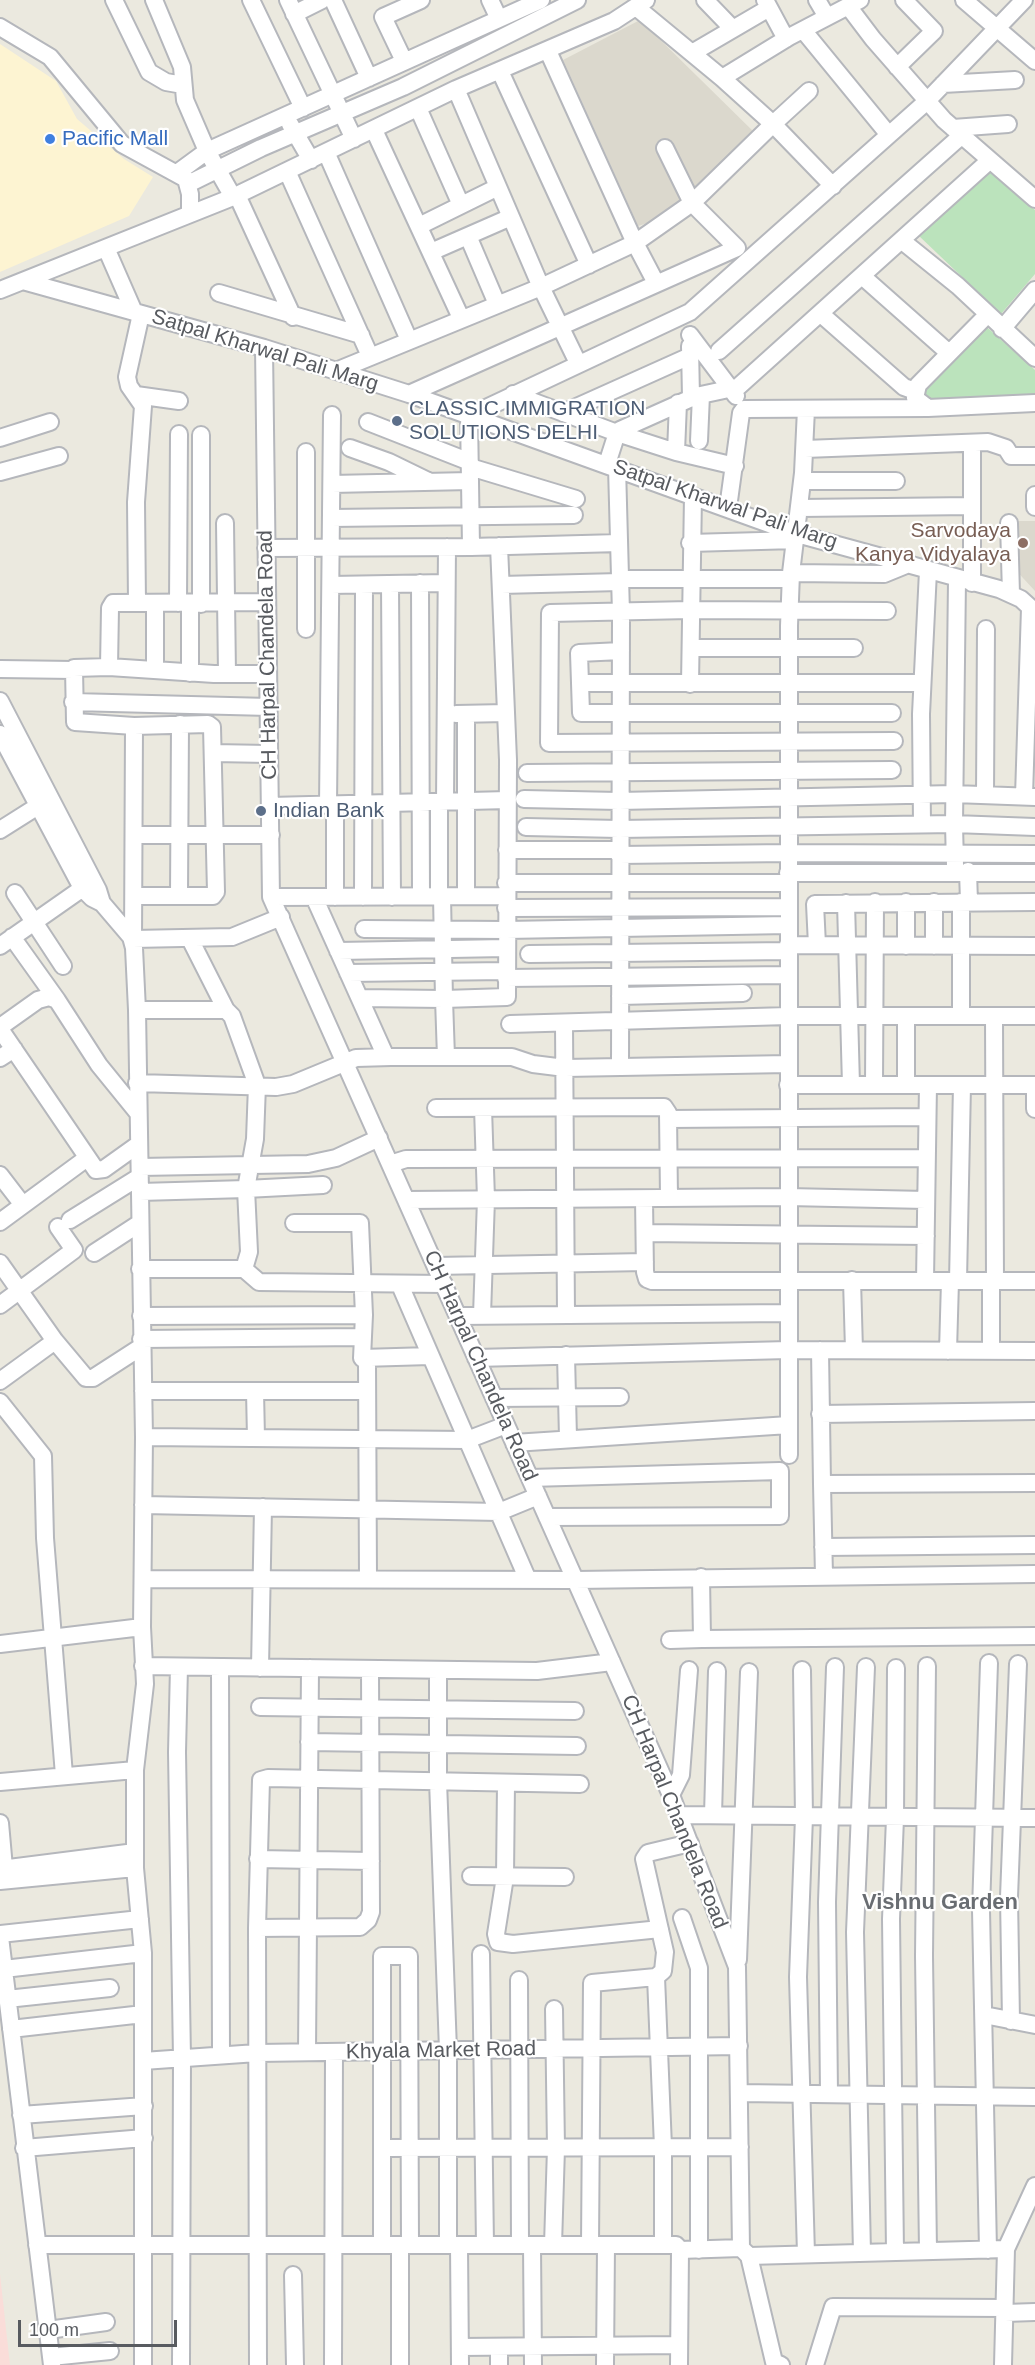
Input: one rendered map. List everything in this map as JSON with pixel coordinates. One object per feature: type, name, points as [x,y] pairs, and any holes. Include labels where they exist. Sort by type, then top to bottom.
[{"type":"street","points":[[114,0],[149,72],[166,82],[183,85]]},
{"type":"street","points":[[154,0],[183,67],[185,100],[207,151],[235,196],[293,316]]},
{"type":"street","points":[[251,0],[303,108]]},
{"type":"street","points":[[322,0],[291,7],[354,140]]},
{"type":"street","points":[[333,0],[369,78]]},
{"type":"street","points":[[404,61],[383,17],[421,0]]},
{"type":"street","points":[[490,0],[499,19]]},
{"type":"street","points":[[0,27],[50,57],[122,144],[183,179],[217,169],[403,87],[577,0]]},
{"type":"street","points":[[705,0],[732,28]]},
{"type":"street","points":[[817,0],[827,17]]},
{"type":"street","points":[[897,67],[934,31],[904,0]]},
{"type":"street","points":[[964,0],[1035,61]]},
{"type":"street","points":[[471,547],[469,416],[690,312],[926,102],[1024,0]]},
{"type":"street","points":[[183,179],[207,151],[538,1]]},
{"type":"street","points":[[722,78],[786,39],[854,3],[897,67],[926,102],[957,132],[1035,199]]},
{"type":"street","points":[[0,290],[235,196],[456,89],[614,21],[641,4],[692,53],[773,124],[832,186]]},
{"type":"street","points":[[692,53],[767,4],[786,39]]},
{"type":"street","points":[[803,30],[889,135]]},
{"type":"street","points":[[548,51],[635,243],[656,283]]},
{"type":"street","points":[[500,71],[588,265]]},
{"type":"street","points":[[943,84],[1015,80]]},
{"type":"street","points":[[456,89],[541,287],[578,363]]},
{"type":"street","points":[[336,371],[541,287],[635,243],[692,203],[809,91]]},
{"type":"street","points":[[418,108],[461,205]]},
{"type":"street","points":[[286,116],[310,160]]},
{"type":"street","points":[[719,351],[957,132],[1008,124]]},
{"type":"street","points":[[374,129],[461,318]]},
{"type":"street","points":[[409,394],[737,248],[692,203],[665,148]]},
{"type":"street","points":[[326,153],[409,340]]},
{"type":"street","points":[[617,433],[690,398],[732,390],[821,314],[989,160]]},
{"type":"street","points":[[286,171],[370,356]]},
{"type":"street","points":[[183,179],[190,214]]},
{"type":"street","points":[[419,226],[498,187]]},
{"type":"street","points":[[431,252],[511,217]]},
{"type":"street","points":[[468,236],[497,304]]},
{"type":"street","points":[[901,240],[958,286],[1002,330],[1035,358]]},
{"type":"street","points":[[106,248],[138,313],[127,372],[129,386],[143,405],[136,502],[137,603]]},
{"type":"street","points":[[862,276],[949,353]]},
{"type":"street","name":"Satpal Kharwal Pali Marg","points":[[23,281],[264,348],[409,394],[728,508],[796,537],[1011,594],[1033,610]]},
{"type":"street","points":[[1002,330],[1035,290]]},
{"type":"street","points":[[219,293],[361,335]]},
{"type":"street","points":[[690,312],[690,398],[699,441]]},
{"type":"street","points":[[821,314],[904,387],[915,391]]},
{"type":"street","points":[[928,408],[915,398],[915,391],[987,315]]},
{"type":"street","points":[[690,335],[732,390],[744,410],[728,508]]},
{"type":"street","name":"CH Harpal Chandela Road","points":[[264,348],[272,897],[671,1795],[737,1967],[740,2146],[745,2252],[776,2364]]},
{"type":"street","points":[[563,413],[690,356]]},
{"type":"street","points":[[136,394],[179,401]]},
{"type":"street","points":[[513,394],[617,433],[676,452],[735,466]]},
{"type":"street","points":[[676,452],[690,398]]},
{"type":"street","points":[[744,410],[928,408],[1035,403]]},
{"type":"street","points":[[789,1455],[789,648],[791,576],[800,508],[806,409]]},
{"type":"street","points":[[333,415],[331,585],[332,805],[335,897]]},
{"type":"street","points":[[0,438],[50,422]]},
{"type":"street","points":[[331,518],[471,517],[575,507],[470,470],[368,422]]},
{"type":"street","points":[[617,433],[612,466],[619,543],[621,613],[620,1067]]},
{"type":"street","points":[[179,434],[190,604],[190,673]]},
{"type":"street","points":[[190,604],[201,435]]},
{"type":"street","points":[[961,1016],[960,946],[965,902],[961,871],[954,853],[954,794],[965,582],[972,506],[972,442]]},
{"type":"street","points":[[805,449],[988,442],[1006,448],[1011,456],[1035,456]]},
{"type":"street","points":[[350,448],[388,462],[429,482]]},
{"type":"street","points":[[306,452],[306,629]]},
{"type":"street","points":[[0,472],[59,456]]},
{"type":"street","points":[[332,484],[429,482],[470,470]]},
{"type":"street","points":[[802,481],[896,481]]},
{"type":"street","points":[[1035,495],[1035,507]]},
{"type":"street","points":[[690,684],[690,543],[693,496]]},
{"type":"street","points":[[800,508],[972,506]]},
{"type":"street","points":[[225,523],[227,674]]},
{"type":"street","points":[[1009,523],[1011,594]]},
{"type":"street","points":[[690,543],[796,537]]},
{"type":"street","points":[[266,548],[471,547],[619,543]]},
{"type":"street","points":[[360,998],[507,997],[507,850],[516,799],[506,713],[499,546]]},
{"type":"street","points":[[446,1057],[440,896],[447,547]]},
{"type":"street","points":[[501,585],[884,574],[906,565]]},
{"type":"street","points":[[922,824],[922,683],[928,572]]},
{"type":"street","points":[[331,585],[446,583]]},
{"type":"street","points":[[390,584],[392,897]]},
{"type":"street","points":[[420,584],[421,897]]},
{"type":"street","points":[[363,897],[364,585]]},
{"type":"street","points":[[108,667],[111,606],[115,603],[267,602]]},
{"type":"street","points":[[155,603],[155,670]]},
{"type":"street","points":[[887,611],[690,610],[550,613],[549,744],[894,741]]},
{"type":"street","points":[[270,806],[516,799],[619,801],[921,794],[1029,796],[1033,610]]},
{"type":"street","points":[[985,795],[986,629]]},
{"type":"street","points":[[691,648],[854,648]]},
{"type":"street","points":[[621,651],[579,653],[580,713],[789,715],[892,713]]},
{"type":"street","points":[[0,669],[74,670],[78,666],[190,673],[268,674]]},
{"type":"street","points":[[74,670],[73,717],[77,723],[211,726],[216,892],[213,896],[135,896]]},
{"type":"street","points":[[580,683],[922,683]]},
{"type":"street","points":[[0,701],[88,884],[92,898],[102,903],[133,941]]},
{"type":"street","points":[[73,702],[269,707]]},
{"type":"street","points":[[444,714],[506,713]]},
{"type":"street","points":[[466,714],[466,896]]},
{"type":"street","points":[[179,895],[180,724]]},
{"type":"street","points":[[134,726],[136,835],[133,941],[137,1010],[144,1437],[142,1627],[145,1684],[135,1770],[135,1860],[143,1953],[143,2365]]},
{"type":"street","points":[[0,734],[6,760],[88,884]]},
{"type":"street","points":[[213,753],[269,753]]},
{"type":"street","points":[[527,773],[892,770]]},
{"type":"street","points":[[0,830],[38,806]]},
{"type":"street","points":[[526,826],[619,829],[954,824],[1035,827]]},
{"type":"street","points":[[136,835],[271,835]]},
{"type":"street","points":[[507,850],[619,853],[1035,854]]},
{"type":"street","points":[[506,896],[619,883],[961,871],[1035,873]]},
{"type":"street","points":[[88,884],[6,941],[57,1000],[99,1065],[138,1113]]},
{"type":"street","points":[[15,894],[63,966]]},
{"type":"street","points":[[272,897],[506,896],[619,908],[788,907]]},
{"type":"street","points":[[314,897],[386,1057]]},
{"type":"street","points":[[874,1085],[875,902]]},
{"type":"street","points":[[906,902],[906,946]]},
{"type":"street","points":[[934,902],[934,946]]},
{"type":"street","points":[[817,945],[815,904],[1035,902]]},
{"type":"street","points":[[846,903],[851,1085]]},
{"type":"street","points":[[133,941],[236,936],[280,917]]},
{"type":"street","points":[[364,929],[620,929],[788,925]]},
{"type":"street","points":[[190,939],[226,1010],[232,1016],[257,1085],[255,1136],[246,1189],[249,1258],[244,1269]]},
{"type":"street","points":[[529,954],[788,948],[817,945],[1035,946]]},
{"type":"street","points":[[338,951],[506,948]]},
{"type":"street","points":[[348,973],[443,971],[506,975],[788,975]]},
{"type":"street","points":[[620,996],[743,993]]},
{"type":"street","points":[[57,1000],[49,997],[38,1000],[0,1028],[7,1053],[96,1170],[101,1170],[139,1144]]},
{"type":"street","points":[[137,1010],[226,1010]]},
{"type":"street","points":[[510,1024],[788,1016],[1035,1016]]},
{"type":"street","points":[[992,1351],[996,1085],[994,1016]]},
{"type":"street","points":[[906,1017],[906,1085]]},
{"type":"street","points":[[564,1024],[566,1314]]},
{"type":"street","points":[[137,1083],[276,1087],[293,1084],[356,1058],[386,1057],[512,1057],[533,1064],[565,1068],[788,1064]]},
{"type":"street","points":[[788,1085],[1035,1085],[1035,1109]]},
{"type":"street","points":[[925,1281],[928,1085]]},
{"type":"street","points":[[948,1351],[954,1281],[962,1085]]},
{"type":"street","points":[[436,1108],[664,1107],[668,1119],[669,1198]]},
{"type":"street","points":[[482,1315],[486,1199],[483,1108]]},
{"type":"street","points":[[668,1119],[927,1117]]},
{"type":"street","points":[[0,1305],[74,1250],[64,1224],[140,1179],[250,1164],[322,1162],[379,1138]]},
{"type":"street","points":[[0,1222],[87,1158]]},
{"type":"street","points":[[390,1164],[406,1159],[926,1158]]},
{"type":"street","points":[[0,1175],[22,1206]]},
{"type":"street","points":[[140,1179],[246,1189],[322,1185]]},
{"type":"street","points":[[406,1200],[788,1197],[926,1200]]},
{"type":"street","points":[[644,1198],[645,1276],[651,1281],[1035,1281]]},
{"type":"street","points":[[94,1253],[140,1223]]},
{"type":"street","points":[[294,1223],[360,1223],[364,1315],[362,1358]]},
{"type":"street","points":[[645,1233],[926,1236]]},
{"type":"street","points":[[436,1266],[645,1262]]},
{"type":"street","points":[[0,1263],[55,1341],[83,1377],[88,1379],[141,1343],[363,1337]]},
{"type":"street","points":[[140,1269],[244,1269],[259,1282],[362,1285],[444,1284]]},
{"type":"street","points":[[852,1280],[854,1350]]},
{"type":"street","points":[[400,1285],[528,1580]]},
{"type":"street","points":[[458,1316],[788,1313]]},
{"type":"street","points":[[141,1316],[364,1315]]},
{"type":"street","points":[[0,1381],[55,1341]]},
{"type":"street","points":[[476,1358],[788,1350],[1035,1351]]},
{"type":"street","points":[[820,1350],[824,1576]]},
{"type":"street","points":[[566,1355],[568,1438]]},
{"type":"street","points":[[362,1358],[430,1356]]},
{"type":"street","points":[[362,1358],[367,1362],[368,1579]]},
{"type":"street","points":[[143,1391],[367,1391]]},
{"type":"street","points":[[255,1391],[256,1438]]},
{"type":"street","points":[[494,1398],[620,1397]]},
{"type":"street","points":[[0,1402],[44,1456],[45,1538],[64,1775]]},
{"type":"street","points":[[820,1414],[1035,1411]]},
{"type":"street","points":[[144,1437],[467,1440],[506,1425]]},
{"type":"street","points":[[514,1443],[789,1425]]},
{"type":"street","points":[[530,1478],[780,1471],[780,1516],[547,1517]]},
{"type":"street","points":[[822,1484],[1035,1483]]},
{"type":"street","points":[[143,1505],[499,1512],[538,1496]]},
{"type":"street","points":[[260,1668],[263,1507]]},
{"type":"street","points":[[823,1547],[1035,1545]]},
{"type":"street","points":[[144,1579],[575,1580],[1035,1574]]},
{"type":"street","points":[[700,1577],[702,1639]]},
{"type":"street","points":[[0,1644],[142,1627]]},
{"type":"street","points":[[670,1640],[1035,1636]]},
{"type":"street","points":[[143,1666],[537,1671],[612,1662]]},
{"type":"street","points":[[988,2250],[981,1910],[989,1663]]},
{"type":"street","points":[[1011,2021],[1009,1897],[1018,1664]]},
{"type":"street","points":[[179,1666],[177,1752],[182,2058],[180,2246],[182,2365]]},
{"type":"street","points":[[927,1666],[925,2096],[928,2251]]},
{"type":"street","points":[[220,1667],[221,2055]]},
{"type":"street","points":[[828,2094],[829,1817],[835,1667]]},
{"type":"street","points":[[307,2052],[310,1668]]},
{"type":"street","points":[[862,2253],[855,1932],[866,1668]]},
{"type":"street","points":[[895,2252],[891,2095],[891,1919],[895,1818],[896,1668]]},
{"type":"street","points":[[257,1928],[360,1927],[368,1920],[371,1912],[370,1669]]},
{"type":"street","points":[[438,1670],[438,1781],[447,2050],[447,2148],[460,2365]]},
{"type":"street","points":[[671,1795],[681,1775],[689,1670]]},
{"type":"street","points":[[802,1670],[804,1817],[798,1977],[806,2254]]},
{"type":"street","points":[[713,1815],[717,1671]]},
{"type":"street","points":[[737,1967],[749,1672]]},
{"type":"street","points":[[260,1707],[309,1710],[575,1711]]},
{"type":"street","points":[[309,1742],[577,1746]]},
{"type":"street","points":[[0,1782],[135,1770]]},
{"type":"street","points":[[258,2365],[257,1928],[261,1780],[580,1784]]},
{"type":"street","points":[[506,1783],[505,1876],[496,1934],[498,1942],[513,1944],[660,1929]]},
{"type":"street","points":[[679,1815],[1035,1818]]},
{"type":"street","points":[[0,1823],[2,1875],[135,1860]]},
{"type":"street","points":[[605,2365],[590,2148],[592,1983],[656,1977],[663,1971],[666,1962],[644,1859],[648,1853],[690,1843]]},
{"type":"street","points":[[258,1859],[371,1861]]},
{"type":"street","points":[[471,1876],[565,1876]]},
{"type":"street","points":[[682,1918],[699,1968],[699,2250]]},
{"type":"street","points":[[110,2351],[51,2361],[0,1935],[140,1919]]},
{"type":"street","points":[[4,1969],[143,1953]]},
{"type":"street","points":[[481,1954],[485,2245]]},
{"type":"street","points":[[382,2245],[382,1956],[409,1956],[412,2148],[400,2365]]},
{"type":"street","points":[[656,1977],[663,2147],[663,2245]]},
{"type":"street","points":[[519,1980],[520,2148],[533,2365]]},
{"type":"street","points":[[7,1999],[110,1988]]},
{"type":"street","points":[[554,2009],[556,2148],[554,2245]]},
{"type":"street","points":[[11,2029],[143,2014]]},
{"type":"street","points":[[984,2015],[1035,2025]]},
{"type":"street","name":"Khyala Market Road","points":[[143,2061],[257,2053],[739,2046]]},
{"type":"street","points":[[333,2365],[334,2052]]},
{"type":"street","points":[[740,2093],[1035,2097]]},
{"type":"street","points":[[21,2115],[144,2106]]},
{"type":"street","points":[[24,2148],[144,2138]]},
{"type":"street","points":[[382,2148],[740,2146]]},
{"type":"street","points":[[1003,2365],[1006,2249],[1035,2186]]},
{"type":"street","points":[[37,2245],[676,2245],[680,2250],[679,2365]]},
{"type":"street","points":[[680,2250],[806,2254],[1006,2249]]},
{"type":"street","points":[[293,2274],[295,2365]]},
{"type":"street","points":[[815,2365],[833,2307],[1035,2312]]},
{"type":"street","points":[[48,2330],[106,2322]]},
{"type":"street","points":[[460,2347],[679,2345]]},
{"type":"street","points":[[499,2347],[499,2365]]},
{"type":"shaded area","points":[[640,20],[756,134],[673,215],[638,226],[563,60]]},
{"type":"shaded area","name":"Pacific Mall","points":[[0,44],[56,81],[77,119],[124,159],[153,177],[129,216],[0,272]]},
{"type":"shaded area","name":"Sarvodaya Kanya Vidyalaya","points":[[1011,521],[1035,521],[1035,591],[1011,565]]},
{"type":"shaded area","points":[[0,2274],[10,2365],[0,2365]]},
{"type":"green space","points":[[991,171],[1035,210],[1035,274],[1001,314],[918,235]]},
{"type":"green space","points":[[981,322],[1035,370],[1035,398],[931,398],[916,387]]},
{"type":"place","name":"Pacific Mall","points":[[50,139]]},
{"type":"place","name":"CLASSIC IMMIGRATION SOLUTIONS DELHI","points":[[397,421]]},
{"type":"place","name":"Sarvodaya Kanya Vidyalaya","points":[[1023,543]]},
{"type":"place","name":"Indian Bank","points":[[261,811]]},
{"type":"district","name":"Vishnu Garden","points":[[940,1903]]}]
